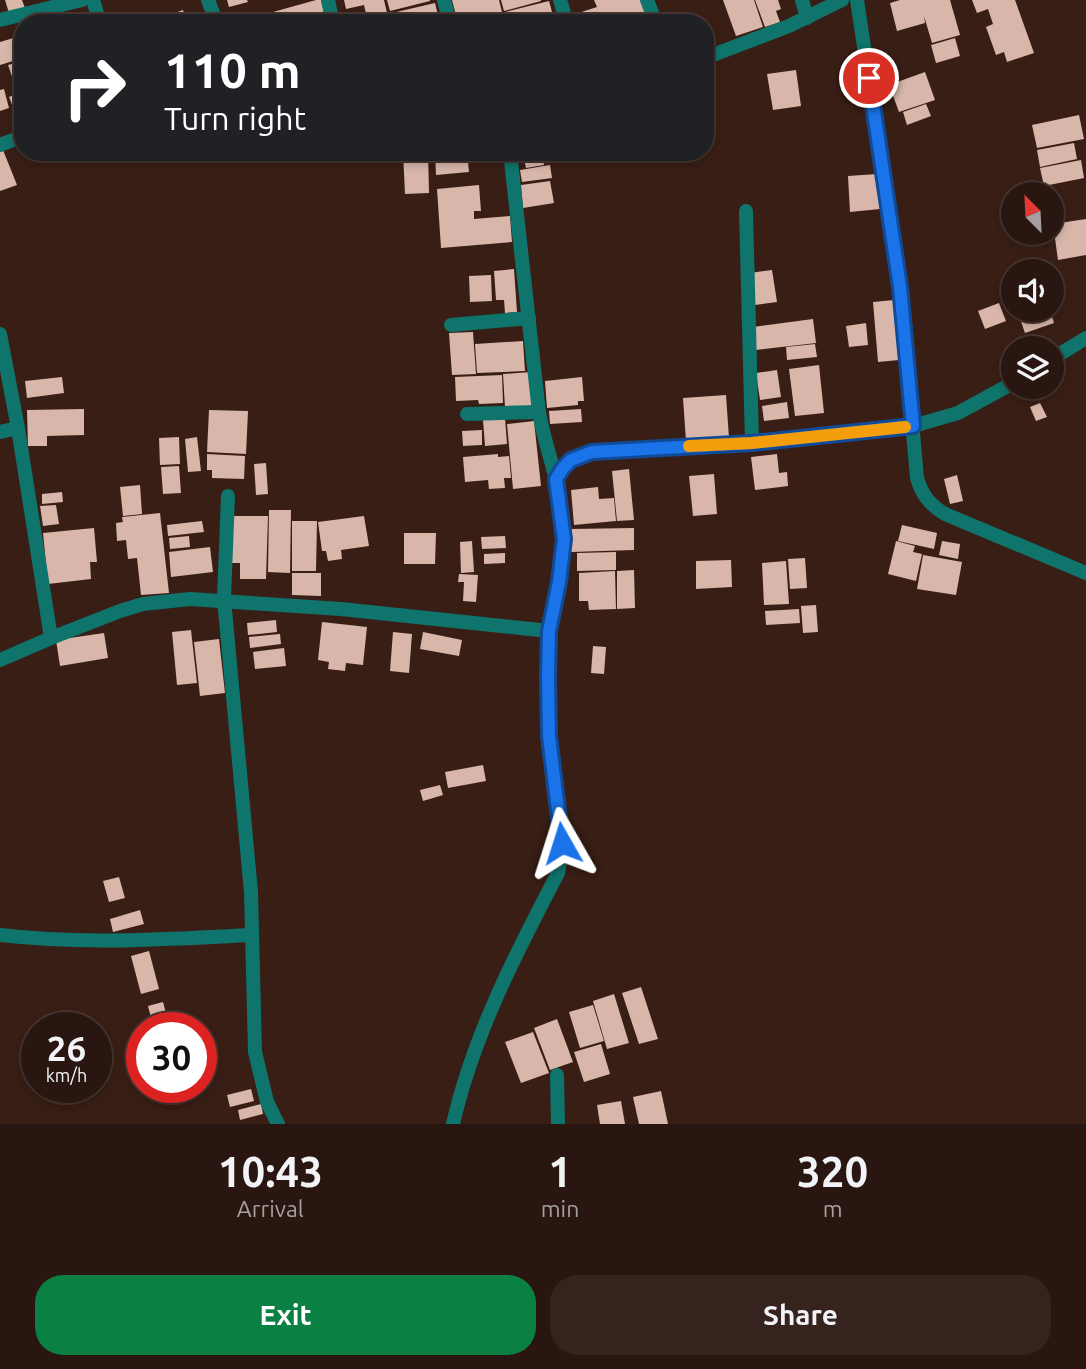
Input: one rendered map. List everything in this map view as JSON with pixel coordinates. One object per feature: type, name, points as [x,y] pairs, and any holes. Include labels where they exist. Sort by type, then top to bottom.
[{"type":"street","points":[[0,20],[34,5],[82,0]]},
{"type":"street","points":[[802,0],[807,18]]},
{"type":"street","points":[[714,54],[807,18],[842,0]]},
{"type":"street","points":[[857,0],[900,287],[920,490],[932,506],[945,514],[1086,573]]},
{"type":"street","points":[[453,1124],[462,1085],[509,969],[558,873],[561,858],[558,798],[549,736],[549,631],[564,539],[556,479],[544,441],[539,412],[511,161]]},
{"type":"street","points":[[746,211],[752,443]]},
{"type":"street","points":[[452,326],[529,318]]},
{"type":"street","points":[[0,334],[18,428],[51,638]]},
{"type":"street","points":[[1064,352],[1086,338]]},
{"type":"street","points":[[556,479],[571,460],[592,452],[752,443],[913,426],[958,413],[1001,390]]},
{"type":"street","points":[[467,414],[539,412]]},
{"type":"street","points":[[0,432],[18,428]]},
{"type":"street","points":[[228,496],[224,599],[251,892],[255,1052],[267,1102],[278,1124]]},
{"type":"street","points":[[0,660],[143,604],[190,598],[431,618],[549,631]]},
{"type":"street","points":[[0,935],[52,941],[133,941],[252,935]]},
{"type":"street","points":[[557,1075],[558,1124]]},
{"type":"building","points":[[5,0],[22,0],[25,8],[9,13]]},
{"type":"building","points":[[227,0],[247,0],[248,2],[229,7]]},
{"type":"building","points":[[321,0],[324,14],[274,14]]},
{"type":"building","points":[[344,0],[384,0],[387,13],[366,14],[364,5],[346,9]]},
{"type":"building","points":[[387,0],[430,0],[430,1],[390,11]]},
{"type":"building","points":[[452,0],[499,0],[502,12],[494,14],[456,14]]},
{"type":"building","points":[[501,0],[541,0],[541,1],[504,11]]},
{"type":"building","points":[[594,0],[642,0],[647,14],[575,14],[597,7]]},
{"type":"building","points":[[723,0],[754,0],[763,27],[736,36]]},
{"type":"building","points":[[755,0],[778,0],[781,9],[776,11],[780,22],[765,27]]},
{"type":"building","points":[[900,0],[950,0],[960,35],[932,43],[924,16],[925,23],[897,31],[890,3]]},
{"type":"building","points":[[972,0],[1015,0],[1034,53],[1007,62],[1004,52],[996,55],[986,27],[993,24],[988,9],[977,13]]},
{"type":"building","points":[[549,1],[553,14],[501,14]]},
{"type":"building","points":[[435,3],[438,14],[392,14]]},
{"type":"building","points":[[14,38],[14,61],[0,65],[0,42]]},
{"type":"building","points":[[955,38],[960,56],[936,63],[931,45]]},
{"type":"building","points":[[14,63],[14,82],[8,65]]},
{"type":"building","points":[[796,70],[801,106],[773,110],[767,74]]},
{"type":"building","points":[[925,72],[935,100],[899,112],[889,85]]},
{"type":"building","points":[[4,89],[9,108],[0,111],[0,90]]},
{"type":"building","points":[[14,95],[14,110],[9,97]]},
{"type":"building","points":[[926,104],[931,116],[907,125],[903,112]]},
{"type":"building","points":[[1079,115],[1084,139],[1037,148],[1032,125]]},
{"type":"building","points":[[1074,143],[1077,159],[1040,167],[1037,150]]},
{"type":"building","points":[[3,150],[17,185],[0,191],[0,151]]},
{"type":"building","points":[[1081,160],[1084,178],[1043,182],[1040,168]]},
{"type":"building","points":[[403,161],[428,161],[429,193],[405,194]]},
{"type":"building","points":[[435,161],[468,161],[469,172],[436,175]]},
{"type":"building","points":[[524,161],[543,161],[544,165],[526,168]]},
{"type":"building","points":[[550,165],[552,178],[522,182],[520,170]]},
{"type":"building","points":[[877,174],[880,209],[850,212],[848,176]]},
{"type":"building","points":[[550,181],[554,203],[523,208],[521,185]]},
{"type":"building","points":[[479,185],[481,211],[474,211],[474,219],[510,216],[512,242],[441,248],[437,189]]},
{"type":"building","points":[[1086,219],[1086,255],[1058,259],[1056,245],[1064,245],[1064,222]]},
{"type":"building","points":[[514,269],[517,312],[505,313],[504,300],[496,300],[494,271]]},
{"type":"building","points":[[772,270],[777,302],[755,305],[750,273]]},
{"type":"building","points":[[491,275],[492,301],[470,302],[469,276]]},
{"type":"building","points":[[894,300],[899,360],[878,362],[873,302]]},
{"type":"building","points":[[999,303],[1001,322],[1003,322],[985,329],[978,311]]},
{"type":"building","points":[[813,319],[816,343],[756,350],[753,327]]},
{"type":"building","points":[[1021,322],[1054,322],[1054,323],[1025,333]]},
{"type":"building","points":[[866,323],[868,345],[849,347],[846,326]]},
{"type":"building","points":[[473,332],[476,374],[452,375],[449,333]]},
{"type":"building","points":[[523,341],[525,371],[477,373],[475,344]]},
{"type":"building","points":[[815,344],[817,357],[787,360],[786,347]]},
{"type":"building","points":[[819,365],[824,413],[795,416],[789,369]]},
{"type":"building","points":[[777,370],[781,397],[760,400],[756,373]]},
{"type":"building","points":[[531,372],[533,406],[505,407],[503,374]]},
{"type":"building","points":[[502,375],[503,403],[456,401],[455,377]]},
{"type":"building","points":[[62,377],[64,393],[27,398],[25,381]]},
{"type":"building","points":[[582,377],[584,401],[578,401],[578,405],[547,408],[545,381]]},
{"type":"building","points":[[726,395],[729,438],[686,441],[683,398]]},
{"type":"building","points":[[787,402],[789,418],[764,421],[762,406]]},
{"type":"building","points":[[1040,403],[1047,417],[1036,421],[1030,407]]},
{"type":"building","points":[[84,409],[84,435],[47,436],[47,446],[28,446],[27,410]]},
{"type":"building","points":[[581,409],[582,422],[550,424],[549,411]]},
{"type":"building","points":[[209,410],[248,411],[246,454],[207,452]]},
{"type":"building","points":[[505,418],[507,444],[485,446],[483,420]]},
{"type":"building","points":[[534,421],[541,486],[513,489],[507,424]]},
{"type":"building","points":[[482,430],[482,445],[463,446],[462,431]]},
{"type":"building","points":[[179,437],[180,464],[160,465],[159,438]]},
{"type":"building","points":[[197,437],[201,471],[188,472],[185,439]]},
{"type":"building","points":[[207,454],[245,456],[244,479],[212,478],[212,470],[207,470]]},
{"type":"building","points":[[498,454],[498,457],[509,456],[511,478],[504,478],[505,488],[489,489],[488,480],[465,482],[463,457]]},
{"type":"building","points":[[777,454],[779,473],[787,472],[788,486],[755,490],[751,457]]},
{"type":"building","points":[[266,463],[268,494],[256,495],[254,464]]},
{"type":"building","points":[[179,466],[181,493],[163,494],[161,467]]},
{"type":"building","points":[[629,469],[634,520],[617,521],[612,471]]},
{"type":"building","points":[[714,474],[717,514],[693,516],[689,476]]},
{"type":"building","points":[[957,475],[963,501],[950,504],[944,479]]},
{"type":"building","points":[[140,485],[142,514],[123,516],[120,487]]},
{"type":"building","points":[[598,487],[599,499],[614,498],[616,521],[574,525],[571,490]]},
{"type":"building","points":[[62,492],[63,502],[42,504],[42,494]]},
{"type":"building","points":[[56,505],[59,524],[43,526],[40,506]]},
{"type":"building","points":[[269,510],[291,510],[290,573],[268,572]]},
{"type":"building","points":[[160,513],[169,593],[141,595],[137,558],[128,559],[126,540],[117,541],[116,523],[123,522],[122,517]]},
{"type":"building","points":[[232,516],[268,516],[266,579],[240,579],[240,563],[232,563]]},
{"type":"building","points":[[364,516],[369,546],[341,550],[342,559],[328,561],[326,551],[322,551],[318,522]]},
{"type":"building","points":[[202,521],[204,532],[168,536],[167,525]]},
{"type":"building","points":[[292,521],[317,521],[316,571],[292,571]]},
{"type":"building","points":[[902,525],[937,533],[934,549],[898,541]]},
{"type":"building","points":[[94,528],[97,562],[90,562],[91,579],[48,584],[43,533]]},
{"type":"building","points":[[634,528],[634,550],[571,552],[570,529]]},
{"type":"building","points":[[404,533],[436,533],[435,564],[404,564]]},
{"type":"building","points":[[189,536],[190,547],[170,549],[169,538]]},
{"type":"building","points":[[505,536],[506,548],[482,549],[481,537]]},
{"type":"building","points":[[472,541],[474,572],[461,573],[460,542]]},
{"type":"building","points":[[896,541],[915,546],[913,552],[922,554],[916,581],[888,574]]},
{"type":"building","points":[[942,541],[960,544],[958,559],[939,555]]},
{"type":"building","points":[[210,547],[213,572],[171,577],[169,552]]},
{"type":"building","points":[[616,552],[616,570],[577,571],[577,553]]},
{"type":"building","points":[[505,553],[505,563],[484,564],[484,554]]},
{"type":"building","points":[[923,555],[962,562],[956,595],[917,589]]},
{"type":"building","points":[[805,558],[807,588],[790,589],[788,559]]},
{"type":"building","points":[[731,560],[732,587],[696,589],[696,561]]},
{"type":"building","points":[[786,561],[789,604],[764,605],[762,563]]},
{"type":"building","points":[[634,570],[635,608],[617,609],[617,571]]},
{"type":"building","points":[[615,571],[616,609],[589,610],[588,601],[579,601],[579,573]]},
{"type":"building","points":[[292,573],[321,573],[321,596],[292,595]]},
{"type":"building","points":[[459,574],[478,575],[476,602],[463,601],[464,582],[458,582]]},
{"type":"building","points":[[816,605],[818,632],[803,633],[801,606]]},
{"type":"building","points":[[799,609],[800,623],[766,625],[765,611]]},
{"type":"building","points":[[276,620],[277,632],[248,635],[247,623]]},
{"type":"building","points":[[322,622],[367,627],[363,665],[346,663],[345,671],[328,669],[329,662],[318,660]]},
{"type":"building","points":[[191,630],[197,683],[177,685],[172,632]]},
{"type":"building","points":[[393,632],[412,634],[409,673],[390,671]]},
{"type":"building","points":[[423,632],[462,640],[459,656],[420,649]]},
{"type":"building","points":[[104,633],[108,658],[60,666],[56,640]]},
{"type":"building","points":[[280,634],[281,644],[250,648],[249,637]]},
{"type":"building","points":[[219,639],[225,693],[200,696],[194,642]]},
{"type":"building","points":[[593,646],[606,647],[604,674],[591,673]]},
{"type":"building","points":[[284,648],[286,666],[255,669],[253,652]]},
{"type":"building","points":[[483,765],[486,781],[448,788],[445,772]]},
{"type":"building","points":[[440,785],[443,795],[423,801],[420,790]]},
{"type":"building","points":[[119,877],[125,898],[109,902],[103,881]]},
{"type":"building","points":[[140,910],[144,924],[113,932],[110,919]]},
{"type":"building","points":[[149,951],[159,989],[141,994],[131,956]]},
{"type":"building","points":[[641,987],[658,1039],[639,1044],[622,993]]},
{"type":"building","points":[[614,994],[629,1043],[607,1049],[593,1001]]},
{"type":"building","points":[[163,1002],[166,1012],[150,1012],[148,1006]]},
{"type":"building","points":[[593,1005],[604,1041],[580,1048],[569,1012]]},
{"type":"building","points":[[557,1019],[573,1062],[550,1070],[534,1028]]},
{"type":"building","points":[[533,1032],[549,1073],[521,1083],[505,1042]]},
{"type":"building","points":[[601,1044],[610,1074],[584,1082],[574,1052]]},
{"type":"building","points":[[251,1089],[254,1101],[230,1107],[227,1095]]},
{"type":"building","points":[[661,1091],[668,1124],[639,1124],[633,1097]]},
{"type":"building","points":[[621,1101],[625,1124],[600,1124],[597,1105]]},
{"type":"building","points":[[261,1104],[263,1114],[240,1120],[238,1110]]},
{"type":"slow traffic","points":[[689,446],[752,443],[905,427]]},
{"type":"route","points":[[562,843],[549,736],[548,678],[549,631],[564,539],[556,479],[563,468],[571,460],[592,452],[752,443],[913,426],[900,287],[869,78]]}]
